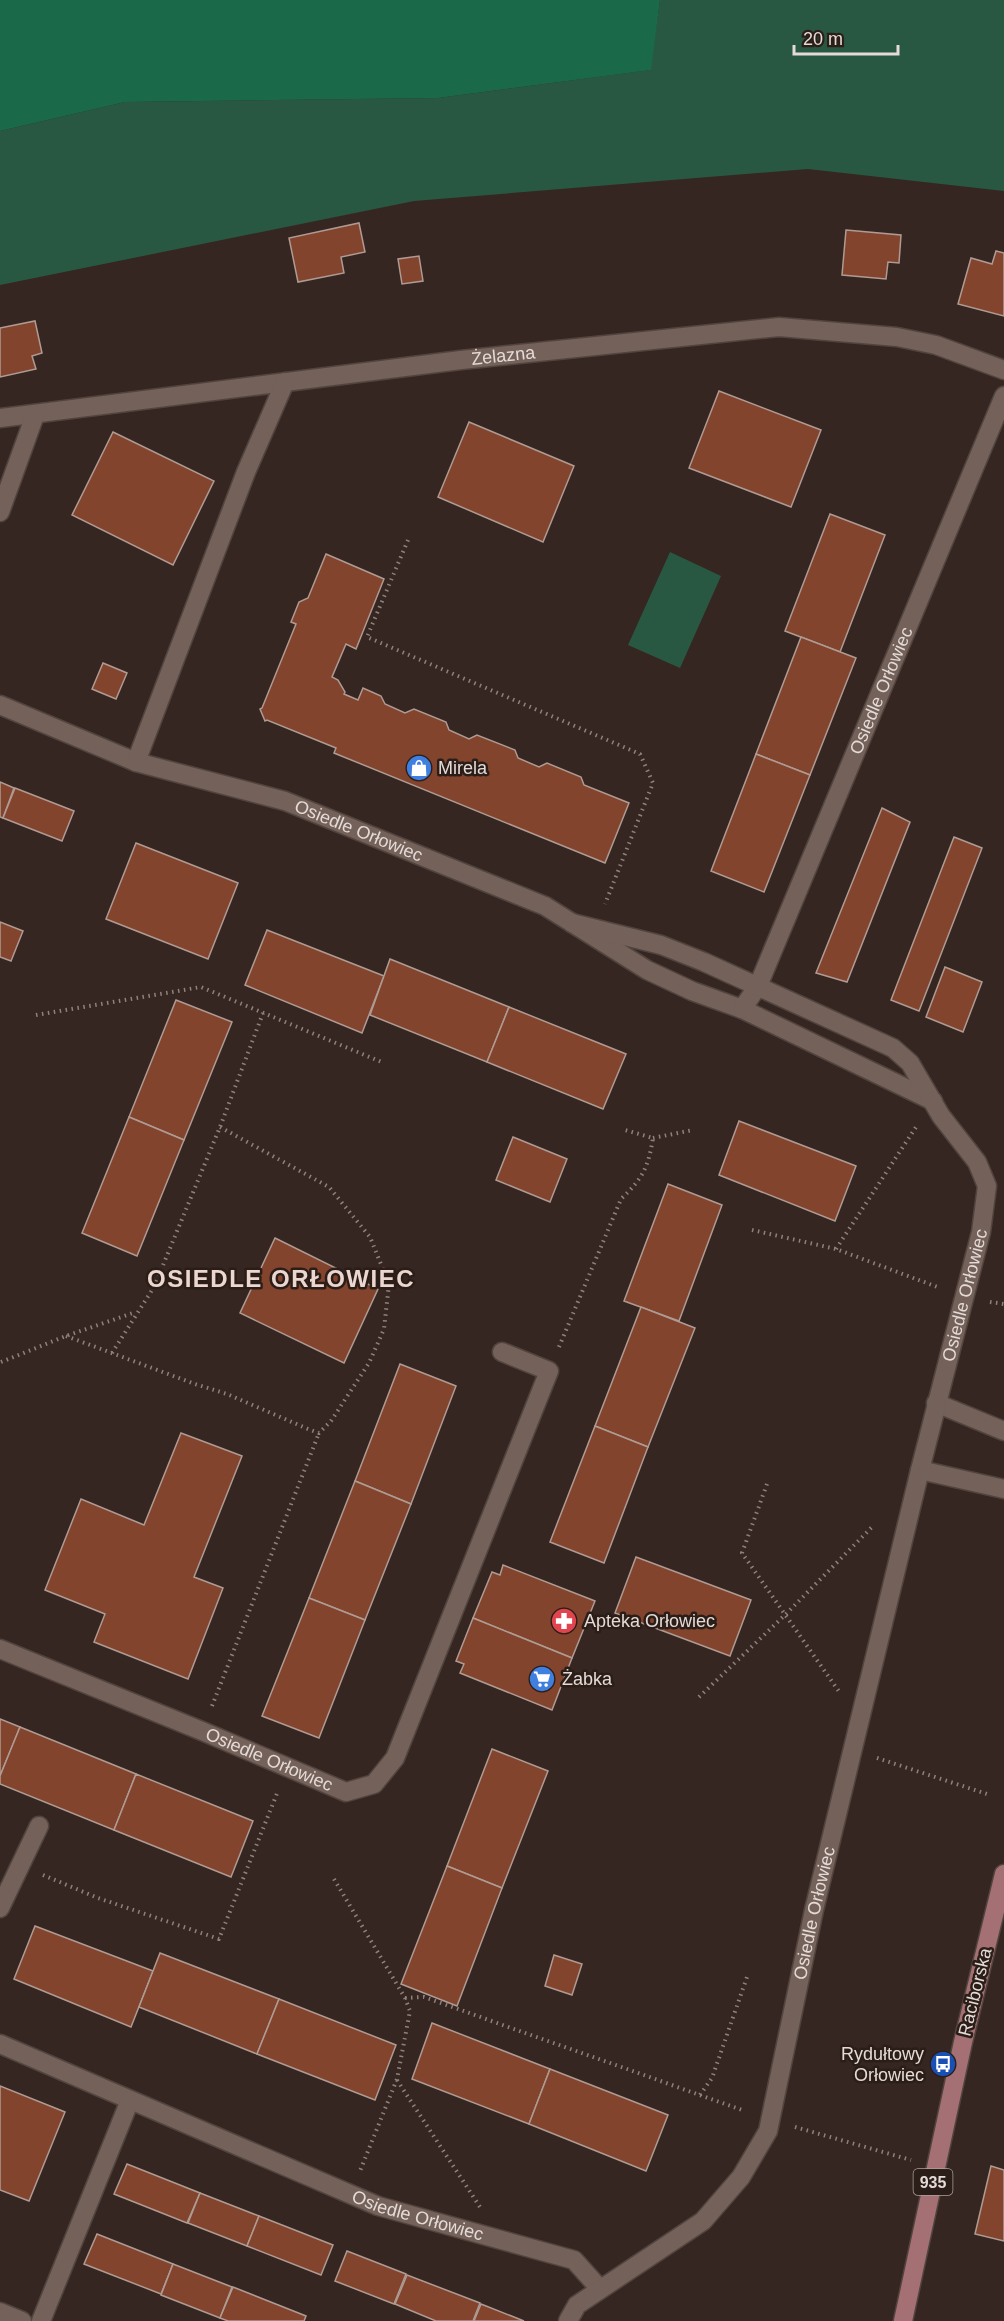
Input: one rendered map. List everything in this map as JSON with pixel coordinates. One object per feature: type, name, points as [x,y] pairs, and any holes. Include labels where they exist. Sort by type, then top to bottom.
[{"type":"main road","name":"Raciborska","points":[[903,2321],[963,2042],[1004,1874]]},
{"type":"street","name":"Żelazna","points":[[0,418],[460,360],[779,327],[897,337],[936,345],[1004,370]]},
{"type":"street","points":[[136,762],[246,472],[285,382]]},
{"type":"street","name":"Osiedle Orłowiec","points":[[742,1009],[758,986],[1004,396]]},
{"type":"street","points":[[0,512],[35,415]]},
{"type":"street","name":"Osiedle Orłowiec","points":[[0,705],[136,762],[285,801],[545,906],[647,970],[692,991],[742,1009],[933,1101]]},
{"type":"street","name":"Osiedle Orłowiec","points":[[568,2321],[577,2305],[702,2221],[741,2177],[768,2131],[814,1910],[851,1751],[963,1297],[996,1188],[941,1116],[910,1063],[893,1048],[758,986],[661,945],[572,923]]},
{"type":"street","points":[[502,1352],[549,1371]]},
{"type":"street","name":"Osiedle Orłowiec","points":[[0,1649],[346,1792],[374,1784],[395,1758],[549,1371]]},
{"type":"street","points":[[936,1403],[1004,1431]]},
{"type":"street","points":[[920,1470],[1004,1489]]},
{"type":"street","points":[[0,1908],[39,1826]]},
{"type":"street","name":"Osiedle Orłowiec","points":[[0,2044],[378,2206],[574,2260],[600,2289]]},
{"type":"street","points":[[40,2321],[130,2100]]},
{"type":"street","points":[[0,2312],[22,2321]]},
{"type":"path","points":[[408,540],[367,637],[640,754],[653,783],[603,909]]},
{"type":"path","points":[[36,1015],[201,987],[384,1063]]},
{"type":"path","points":[[112,1353],[153,1287],[263,1014]]},
{"type":"path","points":[[836,1249],[933,1101]]},
{"type":"path","points":[[202,1731],[319,1433],[331,1421],[373,1355],[384,1329],[389,1284],[370,1237],[329,1187],[219,1127]]},
{"type":"path","points":[[625,1130],[652,1138],[693,1130]]},
{"type":"path","points":[[549,1371],[621,1199],[634,1186],[648,1165],[652,1138]]},
{"type":"path","points":[[752,1230],[836,1249],[963,1297],[1004,1304]]},
{"type":"path","points":[[0,1362],[137,1311]]},
{"type":"path","points":[[66,1336],[227,1394],[319,1433]]},
{"type":"path","points":[[767,1484],[742,1553],[859,1720]]},
{"type":"path","points":[[699,1697],[873,1526]]},
{"type":"path","points":[[851,1751],[876,1757],[990,1795]]},
{"type":"path","points":[[20,1865],[98,1898],[219,1939],[288,1768]]},
{"type":"path","points":[[334,1879],[405,1998],[410,2011],[397,2079],[351,2194]]},
{"type":"path","points":[[700,2095],[712,2078],[747,1977]]},
{"type":"path","points":[[405,1998],[424,1997],[770,2120],[911,2160]]},
{"type":"path","points":[[397,2079],[503,2242]]},
{"type":"green space","points":[[0,0],[660,0],[651,70],[438,98],[125,102],[0,131]]},
{"type":"green space","points":[[660,0],[1004,0],[1004,191],[808,169],[414,201],[0,285],[0,131],[125,102],[438,98],[650,70]]},
{"type":"green space","points":[[670,552],[721,576],[680,668],[628,645]]},
{"type":"building","points":[[359,223],[365,252],[341,257],[344,273],[298,282],[289,238]]},
{"type":"building","points":[[846,230],[901,235],[899,263],[888,262],[886,279],[842,275]]},
{"type":"building","points":[[996,251],[1004,253],[1004,316],[958,304],[971,258],[992,264]]},
{"type":"building","points":[[419,256],[423,281],[402,284],[398,259]]},
{"type":"building","points":[[35,321],[42,353],[32,356],[36,369],[0,377],[0,328]]},
{"type":"building","points":[[719,391],[821,430],[791,507],[689,468]]},
{"type":"building","points":[[469,422],[574,466],[543,542],[438,497]]},
{"type":"building","points":[[113,432],[214,481],[173,565],[72,515]]},
{"type":"building","points":[[830,514],[885,535],[840,652],[785,631]]},
{"type":"building","points":[[326,554],[384,579],[356,649],[346,644],[332,677],[338,680],[344,694],[358,700],[363,688],[381,696],[385,704],[405,713],[414,709],[446,722],[449,730],[469,739],[477,735],[515,750],[518,758],[539,767],[547,763],[581,777],[584,785],[629,803],[605,863],[334,753],[336,748],[265,721],[260,709],[296,624],[291,622],[299,602],[308,598]]},
{"type":"building","points":[[801,637],[856,658],[810,775],[756,754]]},
{"type":"building","points":[[103,663],[127,673],[116,699],[92,689]]},
{"type":"building","points":[[756,754],[810,775],[764,892],[711,871]]},
{"type":"building","points":[[0,782],[14,788],[3,818],[0,817]]},
{"type":"building","points":[[15,788],[74,811],[62,841],[3,818]]},
{"type":"building","points":[[882,808],[910,822],[847,982],[816,973]]},
{"type":"building","points":[[954,837],[982,848],[919,1011],[891,1000]]},
{"type":"building","points":[[136,843],[238,883],[208,959],[106,919]]},
{"type":"building","points":[[0,922],[23,931],[11,961],[0,957]]},
{"type":"building","points":[[267,930],[384,976],[362,1033],[245,985]]},
{"type":"building","points":[[390,959],[509,1007],[487,1062],[370,1015]]},
{"type":"building","points":[[945,967],[982,982],[963,1032],[926,1017]]},
{"type":"building","points":[[176,1000],[232,1022],[184,1140],[129,1117]]},
{"type":"building","points":[[509,1007],[626,1054],[603,1109],[487,1062]]},
{"type":"building","points":[[129,1117],[184,1140],[137,1256],[82,1233]]},
{"type":"building","points":[[739,1121],[856,1166],[835,1221],[719,1175]]},
{"type":"building","points":[[513,1137],[567,1159],[550,1202],[496,1180]]},
{"type":"building","points":[[668,1184],[722,1205],[679,1321],[624,1301]]},
{"type":"building","points":[[275,1238],[378,1289],[344,1363],[240,1313]]},
{"type":"building","points":[[641,1307],[695,1328],[648,1447],[595,1426]]},
{"type":"building","points":[[400,1364],[456,1386],[411,1504],[355,1481]]},
{"type":"building","points":[[595,1426],[648,1447],[604,1563],[550,1542]]},
{"type":"building","points":[[181,1433],[242,1456],[194,1577],[223,1588],[188,1679],[94,1642],[105,1614],[45,1590],[81,1499],[144,1525]]},
{"type":"building","points":[[355,1481],[411,1504],[365,1620],[309,1598]]},
{"type":"building","points":[[636,1557],[751,1600],[730,1656],[615,1613]]},
{"type":"building","points":[[503,1565],[595,1601],[572,1658],[473,1618],[492,1572],[500,1575]]},
{"type":"building","points":[[309,1598],[365,1620],[319,1738],[262,1716]]},
{"type":"building","points":[[473,1618],[572,1658],[552,1710],[460,1673],[464,1664],[456,1661]]},
{"type":"building","points":[[0,1719],[20,1727],[0,1776]]},
{"type":"building","points":[[20,1727],[136,1774],[114,1830],[0,1784],[0,1776]]},
{"type":"building","points":[[492,1749],[548,1771],[502,1888],[447,1866]]},
{"type":"building","points":[[136,1774],[253,1821],[231,1877],[114,1830]]},
{"type":"building","points":[[447,1866],[502,1888],[457,2006],[401,1984]]},
{"type":"building","points":[[35,1926],[153,1971],[131,2027],[14,1979]]},
{"type":"building","points":[[160,1953],[279,1999],[257,2054],[139,2007]]},
{"type":"building","points":[[554,1955],[582,1964],[572,1995],[545,1986]]},
{"type":"building","points":[[279,1999],[396,2045],[375,2100],[257,2054]]},
{"type":"building","points":[[432,2023],[550,2069],[529,2124],[412,2079]]},
{"type":"building","points":[[550,2069],[668,2115],[646,2171],[529,2124]]},
{"type":"building","points":[[0,2086],[65,2112],[29,2201],[0,2190]]},
{"type":"building","points":[[127,2164],[200,2193],[187,2223],[114,2194]]},
{"type":"building","points":[[991,2166],[1004,2170],[1004,2241],[975,2234]]},
{"type":"building","points":[[200,2193],[259,2216],[247,2246],[188,2223]]},
{"type":"building","points":[[259,2216],[333,2245],[321,2275],[247,2246]]},
{"type":"building","points":[[97,2234],[173,2264],[161,2294],[84,2264]]},
{"type":"building","points":[[347,2251],[406,2274],[394,2304],[335,2281]]},
{"type":"building","points":[[173,2264],[232,2287],[220,2318],[161,2295]]},
{"type":"building","points":[[407,2275],[480,2303],[473,2321],[436,2321],[395,2304]]},
{"type":"building","points":[[233,2287],[306,2316],[304,2321],[228,2321],[220,2318]]},
{"type":"building","points":[[481,2304],[524,2321],[474,2321]]},
{"type":"place","name":"Mirela","points":[[419,768]]},
{"type":"place","name":"Apteka Orłowiec","points":[[564,1621]]},
{"type":"place","name":"Żabka","points":[[542,1679]]},
{"type":"place","name":"Rydułtowy Orłowiec","points":[[943,2064]]},
{"type":"district","name":"OSIEDLE ORŁOWIEC","points":[[281,1278]]}]
